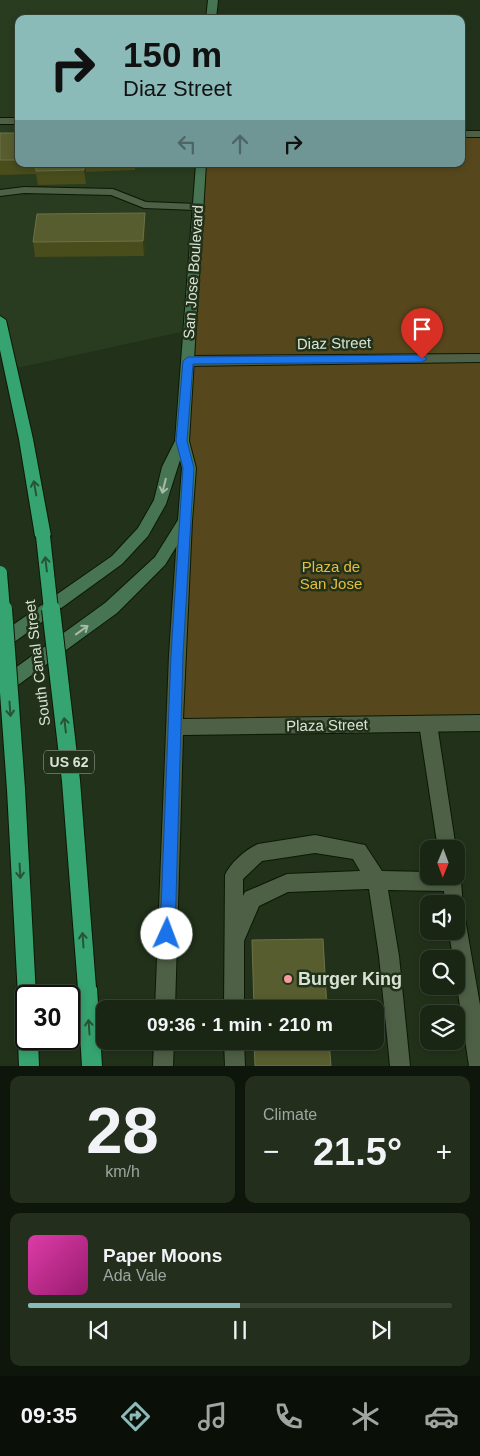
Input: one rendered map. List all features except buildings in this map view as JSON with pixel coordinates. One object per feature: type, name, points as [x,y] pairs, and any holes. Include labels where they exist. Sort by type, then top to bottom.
[{"type":"highway","name":"South Canal Street","points":[[0,320],[6,370],[26,439],[43,536],[71,781],[92,1066]]},
{"type":"highway","name":"South Canal Street","points":[[0,572],[15,779],[26,985]]},
{"type":"highway","points":[[28,1050],[29,1066]]},
{"type":"street","points":[[211,15],[213,0]]},
{"type":"street","points":[[0,122],[15,121]]},
{"type":"street","points":[[465,134],[480,134]]},
{"type":"street","name":"San Jose Boulevard","points":[[165,1000],[175,726],[189,468],[182,441],[201,167]]},
{"type":"street","points":[[0,193],[24,190],[113,192],[144,206],[197,207]]},
{"type":"street","name":"Diaz Street","points":[[188,361],[480,358]]},
{"type":"street","points":[[0,643],[117,560],[143,532],[161,500],[169,467],[182,441]]},
{"type":"street","points":[[0,689],[111,608],[160,561],[185,521]]},
{"type":"street","name":"Plaza Street","points":[[175,726],[480,723]]},
{"type":"street","points":[[428,724],[446,840]]},
{"type":"street","points":[[234,1000],[234,875],[258,853],[315,844],[358,851],[377,880],[389,956],[400,1066]]},
{"type":"street","points":[[234,940],[252,899],[287,883],[420,879]]},
{"type":"street","points":[[460,940],[479,1066]]},
{"type":"street","points":[[163,1066],[164,1050]]},
{"type":"street","points":[[234,1050],[235,1066]]},
{"type":"shaded area","points":[[0,0],[213,0],[211,15],[15,15],[15,167],[201,167],[190,330],[12,369],[0,320]]},
{"type":"green space","name":"Plaza de San Jose","points":[[465,134],[480,134],[480,723],[175,727],[185,521],[182,441],[201,167],[465,167]]},
{"type":"place","name":"Burger King","points":[[288,979]]},
{"type":"route","points":[[167,934],[177,655],[189,468],[182,441],[188,361],[422,359]]}]
